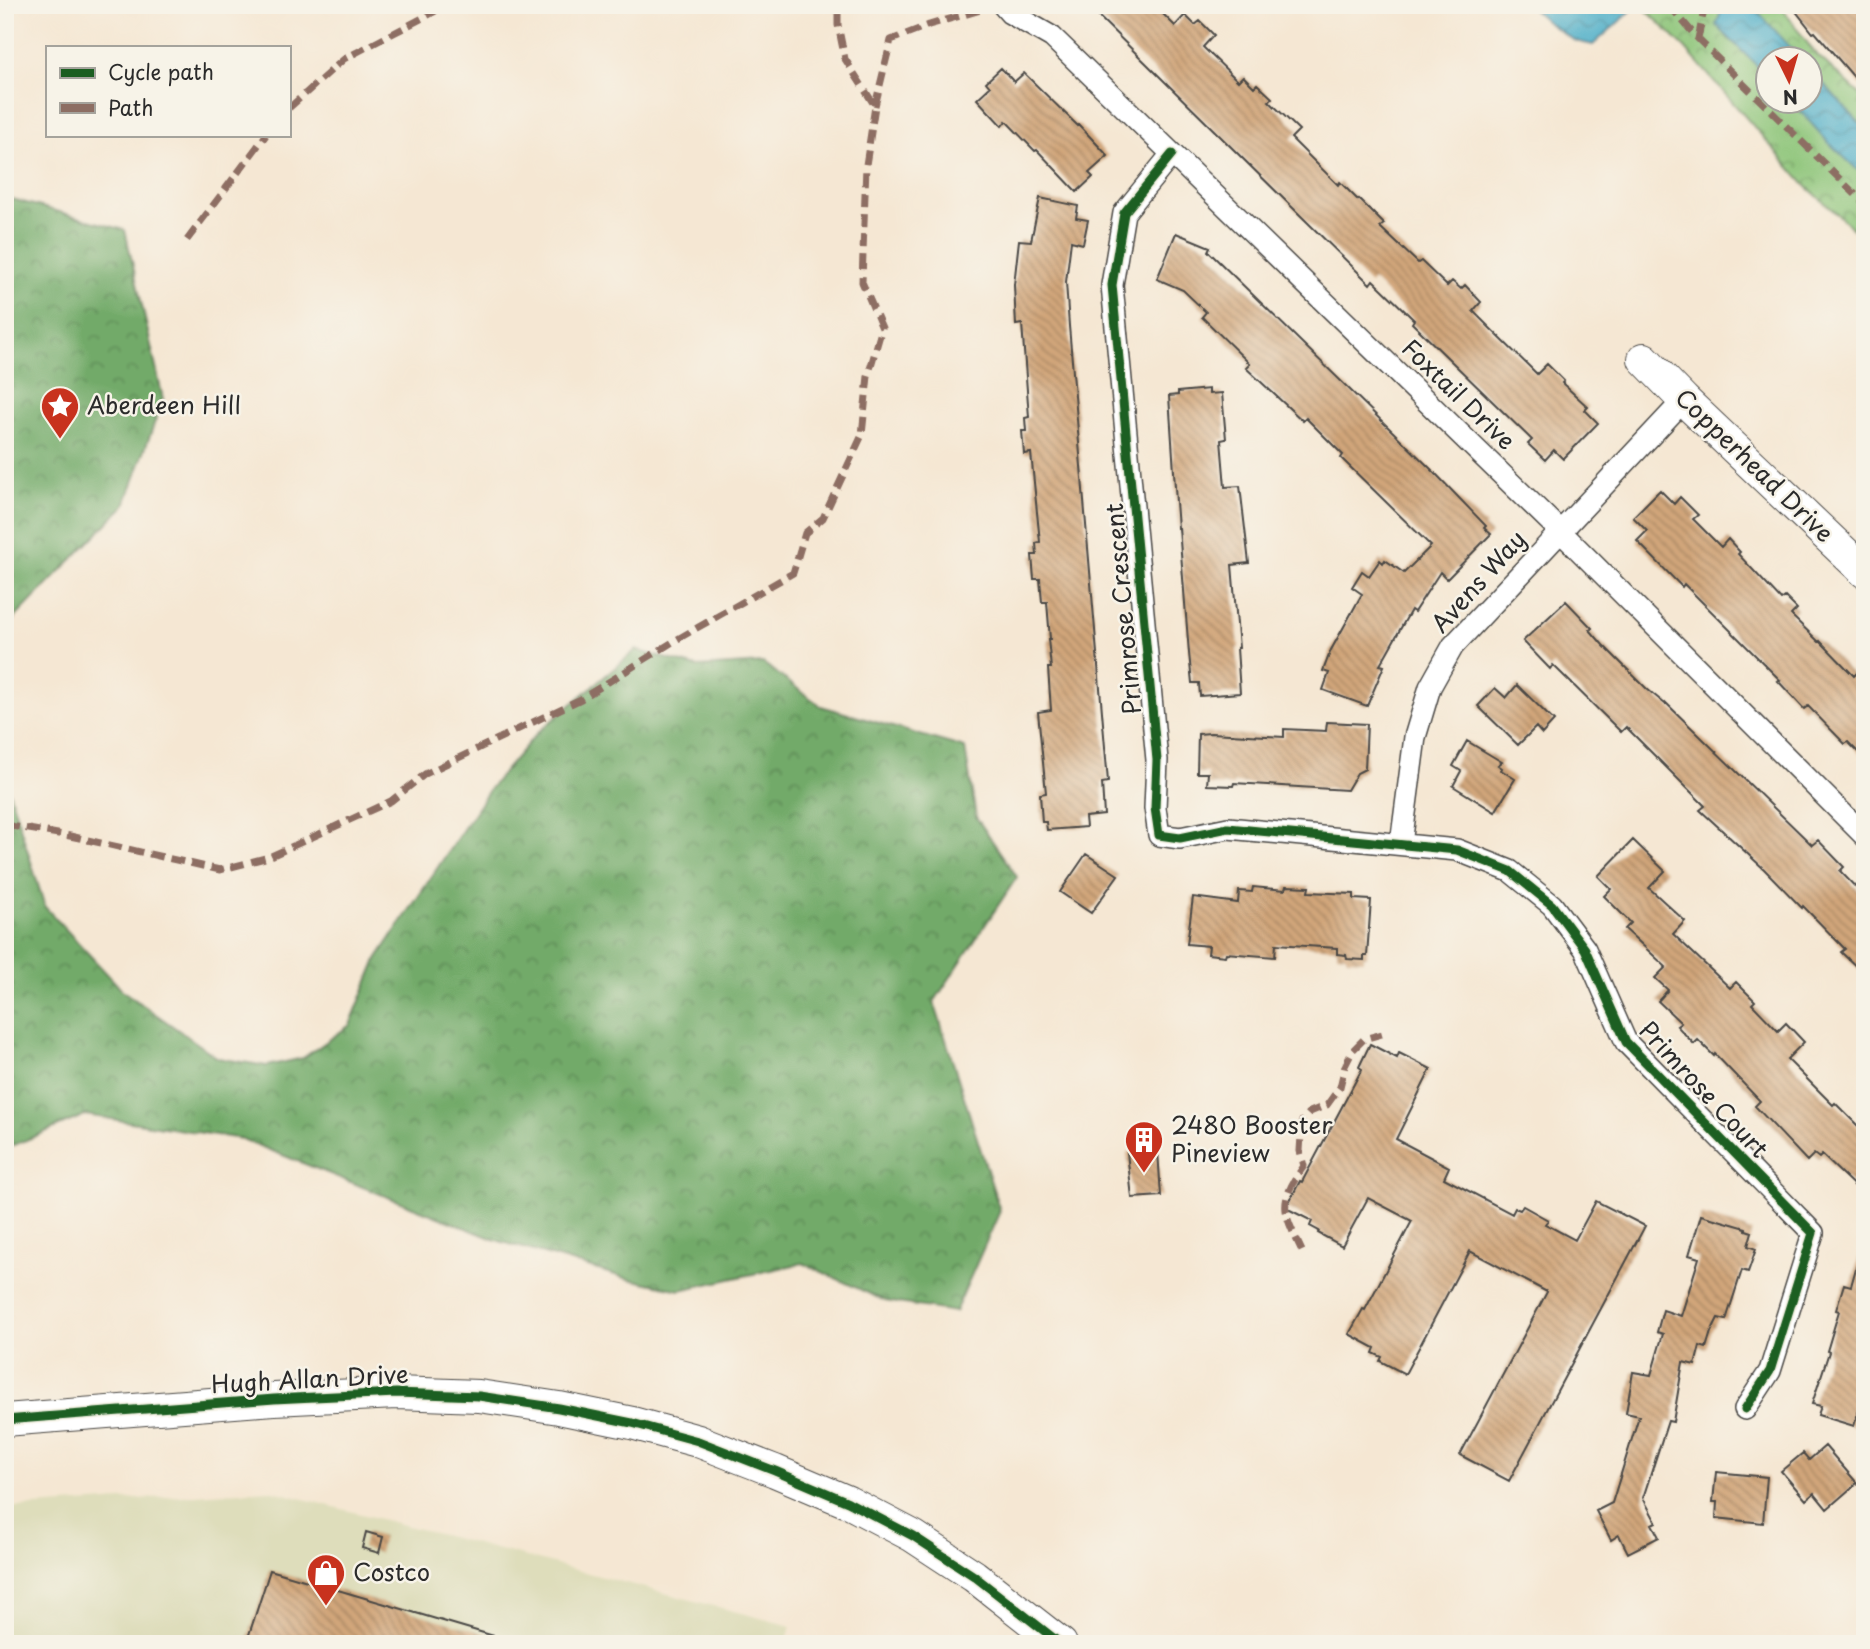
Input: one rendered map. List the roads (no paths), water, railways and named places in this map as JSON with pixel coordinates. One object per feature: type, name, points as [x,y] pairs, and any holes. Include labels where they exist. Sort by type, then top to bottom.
[{"type":"main road","name":"Copperhead Drive","points":[[1644,359],[1865,572]]},
{"type":"main road","name":"Hugh Allan Drive","points":[[5,1420],[261,1400],[396,1393],[479,1396],[632,1423],[698,1441],[848,1502],[913,1536],[974,1576],[1061,1644]]},
{"type":"street","name":"Foxtail Drive","points":[[1003,5],[1010,13],[1052,37],[1560,531],[1865,836]]},
{"type":"street","name":"Primrose Crescent","points":[[1172,154],[1124,213],[1112,285],[1157,760],[1155,808],[1159,835],[1180,838],[1228,828],[1401,844]]},
{"type":"street","name":"Avens Way","points":[[1401,844],[1415,737],[1430,687],[1453,646],[1684,400]]},
{"type":"street","name":"Primrose Court","points":[[1401,844],[1457,850],[1510,871],[1552,905],[1585,949],[1626,1042],[1813,1233],[1770,1371],[1745,1409]]},
{"type":"water","points":[[1528,5],[1629,5],[1631,11],[1593,45],[1575,41]]},
{"type":"water","points":[[1724,5],[1752,5],[1789,46],[1755,46],[1755,64],[1716,25]]},
{"type":"water","points":[[1825,85],[1865,129],[1865,177],[1805,116],[1825,116]]},
{"type":"place","name":"Aberdeen Hill","points":[[60,440]]},
{"type":"place","name":"2480 Booster Pineview","points":[[1144,1174]]},
{"type":"place","name":"Costco","points":[[326,1607]]}]
